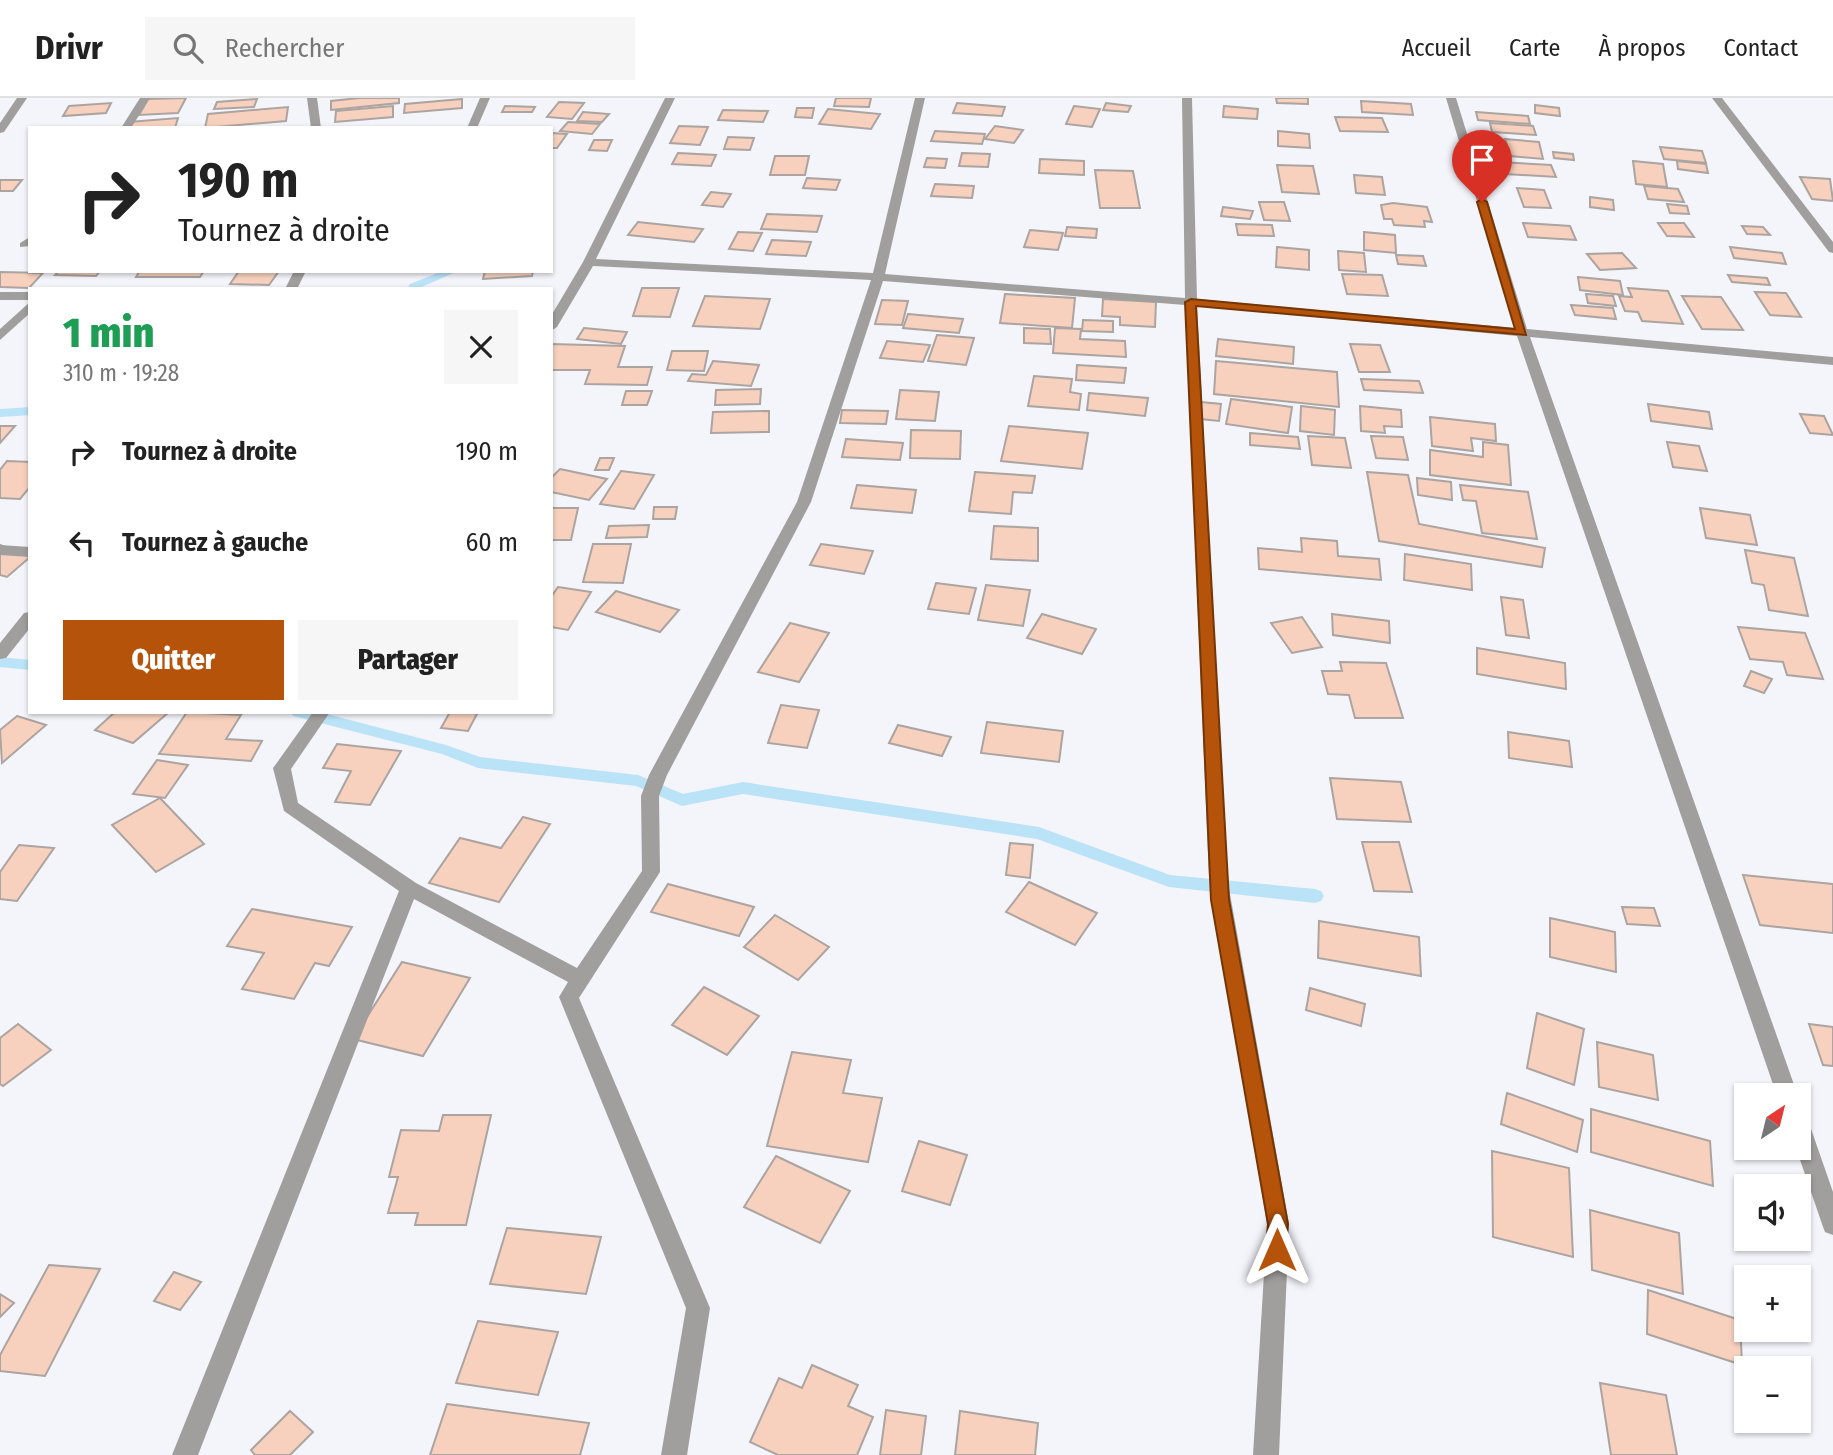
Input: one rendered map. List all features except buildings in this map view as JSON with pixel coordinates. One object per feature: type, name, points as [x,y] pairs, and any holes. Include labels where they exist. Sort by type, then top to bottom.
[{"type":"street","points":[[0,130],[22,98]]},
{"type":"street","points":[[127,126],[145,98]]},
{"type":"street","points":[[312,98],[316,126]]},
{"type":"street","points":[[473,126],[485,98]]},
{"type":"street","points":[[553,324],[589,262],[670,98]]},
{"type":"street","points":[[674,1455],[698,1308],[569,997],[651,872],[650,796],[658,775],[804,502],[878,277],[920,98]]},
{"type":"street","points":[[1187,98],[1191,302],[1218,877],[1278,1224],[1266,1455]]},
{"type":"street","points":[[1451,98],[1522,332],[1783,1083]]},
{"type":"street","points":[[1717,98],[1833,250]]},
{"type":"street","points":[[589,262],[878,277],[1191,302],[1833,361]]},
{"type":"street","points":[[0,296],[28,296]]},
{"type":"street","points":[[0,336],[28,308]]},
{"type":"street","points":[[0,550],[28,552]]},
{"type":"street","points":[[1,653],[28,619]]},
{"type":"street","points":[[318,718],[282,768],[290,806],[409,888],[581,979]]},
{"type":"street","points":[[185,1455],[409,888]]},
{"type":"street","points":[[1811,1160],[1833,1224]]},
{"type":"waterway","points":[[413,287],[448,273]]},
{"type":"waterway","points":[[0,413],[28,411]]},
{"type":"waterway","points":[[0,662],[28,665]]},
{"type":"waterway","points":[[306,714],[446,750],[478,762],[638,781],[682,800],[743,788],[1039,833],[1169,881],[1315,896]]},
{"type":"route","points":[[1277,1250],[1278,1224],[1220,900],[1191,302],[1522,332],[1482,202]]}]
